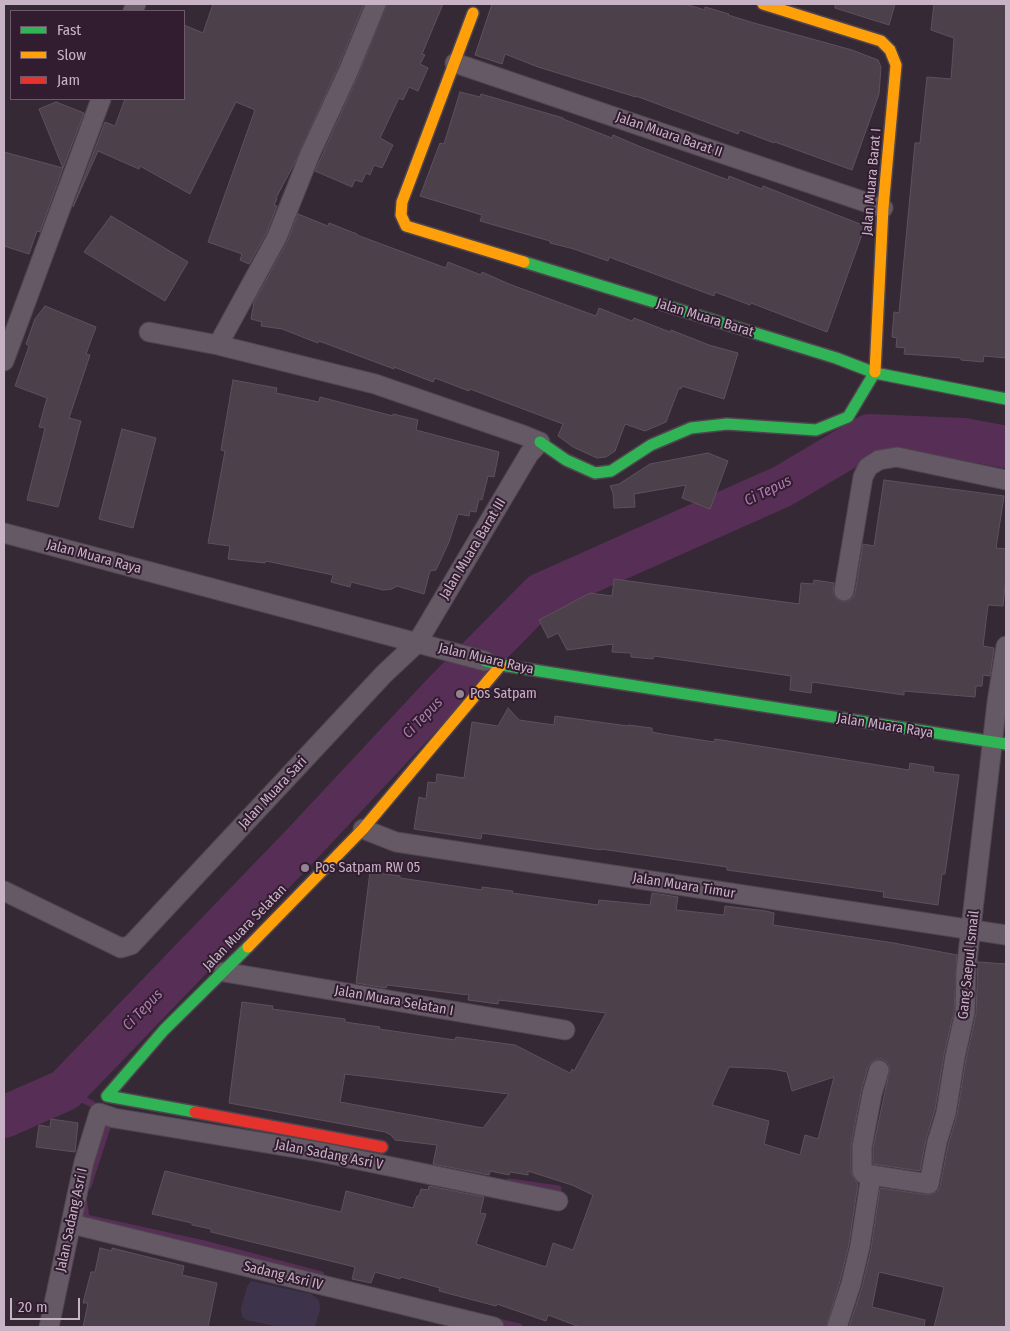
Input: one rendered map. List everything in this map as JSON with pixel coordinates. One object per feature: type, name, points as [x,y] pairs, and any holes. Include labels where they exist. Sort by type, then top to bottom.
[{"type":"street","points":[[218,345],[277,237],[310,154],[348,72],[376,4]]},
{"type":"street","name":"Jalan Muara Barat I","points":[[763,4],[881,41],[890,50],[896,65],[883,208],[876,373]]},
{"type":"street","points":[[455,63],[473,13]]},
{"type":"street","name":"Jalan Muara Barat II","points":[[455,63],[883,208]]},
{"type":"street","name":"Jalan Muara Barat","points":[[455,63],[402,202],[401,215],[406,226],[836,358],[876,373],[1006,398]]},
{"type":"street","points":[[4,361],[101,100]]},
{"type":"street","points":[[149,332],[218,345],[375,384],[523,434],[535,448],[595,473],[611,471],[651,445],[690,428],[727,424],[816,430],[848,417],[876,373]]},
{"type":"street","name":"Jalan Muara Barat III","points":[[417,643],[535,448]]},
{"type":"street","points":[[844,591],[863,477],[868,468],[879,460],[897,457],[1006,480]]},
{"type":"street","name":"Jalan Muara Raya","points":[[4,534],[493,663],[999,744]]},
{"type":"street","name":"Jalan Muara Sari","points":[[4,891],[121,948],[131,945],[384,674],[417,643]]},
{"type":"street","name":"Gang Saepul Ismail","points":[[871,1175],[929,1184],[937,1142],[946,1113],[955,1057],[965,1012],[966,971],[999,744],[1006,646]]},
{"type":"street","name":"Jalan Muara Selatan","points":[[382,1147],[107,1096],[164,1030],[224,972],[363,828],[493,663]]},
{"type":"street","name":"Jalan Muara Timur","points":[[363,828],[396,842],[1006,935]]},
{"type":"street","name":"Jalan Muara Selatan I","points":[[224,972],[565,1030]]},
{"type":"street","points":[[837,1327],[860,1246],[871,1175],[864,1174],[862,1171],[862,1147],[872,1094],[879,1070]]},
{"type":"street","name":"Jalan Sadang Asri V","points":[[107,1116],[320,1152],[558,1201]]},
{"type":"street","name":"Jalan Sadang Asri I","points":[[49,1327],[84,1162],[107,1116]]},
{"type":"street","name":"Sadang Asri IV","points":[[72,1224],[493,1327]]},
{"type":"shaded area","points":[[251,1281],[311,1294],[319,1300],[320,1310],[315,1327],[280,1327],[246,1320],[242,1317],[241,1308],[247,1287]]},
{"type":"building","points":[[213,4],[364,4],[295,162],[276,198],[274,205],[277,206],[267,232],[249,264],[240,260],[242,254],[208,242],[255,110],[236,102],[190,194],[140,166],[139,169],[98,151],[73,207],[105,122],[115,126],[125,100],[185,100],[185,25],[203,33]]},
{"type":"building","points":[[387,4],[443,4],[422,54],[425,55],[420,64],[428,68],[418,91],[409,87],[403,100],[399,98],[380,138],[393,145],[382,168],[374,165],[370,175],[366,173],[362,182],[355,180],[352,187],[315,171],[358,76]]},
{"type":"building","points":[[492,4],[685,4],[705,10],[705,7],[754,23],[852,50],[878,60],[881,67],[879,94],[852,170],[740,130],[738,134],[636,96],[538,67],[505,54],[502,64],[475,55]]},
{"type":"building","points":[[835,4],[895,4],[889,25],[835,8]]},
{"type":"building","points":[[934,4],[1006,4],[1006,358],[984,356],[983,362],[961,360],[961,358],[904,354],[905,348],[896,347],[897,338],[892,337],[894,312],[899,313],[915,143],[920,143],[927,77],[951,79],[954,38],[931,30]]},
{"type":"building","points":[[460,92],[480,97],[481,94],[563,118],[612,138],[613,135],[728,180],[729,176],[762,189],[763,186],[865,226],[827,332],[751,303],[750,305],[715,292],[714,296],[609,257],[608,261],[550,243],[550,241],[480,221],[482,215],[420,196],[440,143],[444,144]]},
{"type":"building","points":[[56,102],[84,113],[63,168],[39,109]]},
{"type":"building","points":[[4,152],[63,168],[40,232],[37,231],[29,254],[4,246]]},
{"type":"building","points":[[298,214],[328,226],[329,223],[446,268],[448,262],[481,275],[482,272],[596,316],[599,308],[632,321],[634,318],[670,332],[671,330],[709,345],[738,353],[724,399],[682,386],[681,389],[679,388],[666,422],[645,431],[625,424],[615,451],[606,457],[597,458],[573,447],[558,436],[563,424],[470,389],[469,391],[435,378],[433,382],[319,341],[318,343],[282,329],[261,326],[262,322],[251,319],[254,302],[287,242]]},
{"type":"building","points":[[111,216],[188,262],[165,301],[84,252]]},
{"type":"building","points":[[45,306],[96,327],[86,354],[90,355],[69,418],[81,421],[58,507],[27,500],[45,428],[39,427],[47,398],[15,386],[29,346],[26,344],[35,319]]},
{"type":"building","points":[[233,380],[277,388],[276,393],[319,402],[320,397],[393,416],[393,414],[418,420],[416,430],[499,452],[494,477],[488,476],[482,500],[479,499],[476,512],[470,511],[469,516],[458,514],[449,542],[436,570],[430,571],[424,594],[397,586],[392,589],[383,590],[351,582],[350,587],[331,582],[333,575],[266,561],[265,563],[228,559],[230,546],[208,543],[225,451],[221,450]]},
{"type":"building","points":[[122,429],[156,438],[133,528],[99,519]]},
{"type":"building","points":[[708,453],[728,461],[710,509],[682,498],[686,485],[634,494],[635,507],[614,508],[613,493],[610,486],[619,484],[650,464]]},
{"type":"building","points":[[884,480],[1004,496],[996,548],[1006,549],[1003,606],[988,605],[983,646],[994,648],[990,676],[983,675],[982,686],[976,686],[975,697],[904,691],[904,695],[812,682],[811,693],[790,690],[791,676],[654,656],[653,659],[631,657],[631,653],[612,652],[613,644],[567,650],[558,633],[548,638],[539,620],[590,593],[612,596],[614,579],[799,604],[801,583],[813,584],[814,580],[834,583],[833,594],[843,602],[848,601],[853,598],[855,593],[863,544],[874,546]]},
{"type":"building","points":[[508,708],[519,720],[554,725],[555,716],[652,728],[652,732],[714,742],[715,739],[909,770],[910,763],[934,767],[933,772],[959,775],[945,874],[942,874],[938,905],[883,897],[884,892],[727,870],[727,867],[482,833],[481,839],[414,829],[419,797],[426,799],[428,782],[436,783],[437,774],[464,778],[472,722],[498,726]]},
{"type":"building","points":[[370,872],[482,890],[482,887],[598,905],[599,900],[650,905],[652,893],[678,897],[676,910],[724,915],[725,906],[766,911],[774,913],[773,925],[894,943],[957,955],[954,1011],[944,1055],[935,1110],[926,1139],[920,1171],[873,1164],[873,1148],[890,1068],[887,1062],[882,1059],[877,1059],[868,1067],[861,1092],[851,1145],[851,1172],[858,1184],[849,1244],[826,1327],[580,1327],[548,1315],[546,1321],[497,1304],[496,1306],[439,1291],[440,1288],[401,1277],[400,1279],[375,1272],[371,1283],[352,1279],[355,1267],[211,1232],[211,1229],[192,1225],[192,1223],[152,1214],[165,1171],[341,1212],[346,1191],[413,1208],[421,1189],[428,1190],[429,1186],[484,1197],[480,1213],[486,1214],[476,1244],[546,1267],[553,1243],[573,1250],[593,1195],[572,1185],[528,1171],[528,1175],[510,1172],[509,1175],[490,1171],[489,1175],[433,1164],[437,1145],[395,1140],[385,1132],[229,1103],[242,1002],[273,1006],[272,1009],[345,1019],[345,1022],[380,1027],[379,1029],[455,1040],[456,1037],[515,1045],[570,1073],[572,1069],[574,1071],[606,1013],[499,1000],[498,1004],[468,1000],[469,995],[387,985],[386,988],[356,983]],"holes":[[[729,1067],[772,1069],[787,1072],[792,1091],[834,1077],[818,1139],[805,1135],[800,1155],[764,1144],[769,1121],[712,1105]],[[345,1074],[509,1094],[483,1128],[340,1102]]]},
{"type":"building","points":[[978,962],[1006,964],[1006,1327],[934,1327],[944,1287],[879,1272],[872,1307],[925,1320],[924,1327],[849,1327],[862,1287],[871,1249],[880,1188],[928,1195],[937,1192],[940,1187],[948,1145],[957,1115],[966,1059],[976,1014]]},
{"type":"building","points":[[51,1119],[78,1123],[75,1152],[36,1147],[39,1125],[50,1127]]},
{"type":"building","points":[[100,1248],[112,1251],[112,1248],[184,1266],[182,1275],[217,1283],[208,1327],[83,1327],[88,1303],[83,1303],[91,1272],[95,1272]]},
{"type":"waterway","name":"Ci Tepus","points":[[4,1117],[65,1090],[303,843],[444,692],[541,594],[783,486],[869,435],[963,439],[1006,447]]},
{"type":"waterway","points":[[65,1090],[92,1104]]},
{"type":"waterway","points":[[88,1186],[110,1118]]},
{"type":"waterway","points":[[509,1182],[558,1189]]},
{"type":"waterway","points":[[83,1198],[86,1218],[204,1244],[321,1275]]},
{"type":"waterway","points":[[493,1321],[519,1327]]},
{"type":"traffic: fast","points":[[524,262],[836,358],[875,373],[1006,399]]},
{"type":"traffic: fast","points":[[540,442],[566,460],[595,473],[611,471],[651,445],[691,428],[727,424],[816,430],[848,417],[875,372]]},
{"type":"traffic: fast","points":[[485,661],[1006,744]]},
{"type":"traffic: fast","points":[[195,1112],[107,1096],[164,1030],[248,947]]},
{"type":"traffic: slow","points":[[763,4],[881,41],[890,50],[896,65],[883,208],[875,372]]},
{"type":"traffic: slow","points":[[473,13],[402,202],[401,215],[406,226],[524,262]]},
{"type":"traffic: slow","points":[[248,947],[363,829],[501,665]]},
{"type":"traffic: jam","points":[[195,1112],[382,1147]]},
{"type":"place","name":"Pos Satpam","points":[[460,694]]},
{"type":"place","name":"Pos Satpam RW 05","points":[[305,868]]}]
